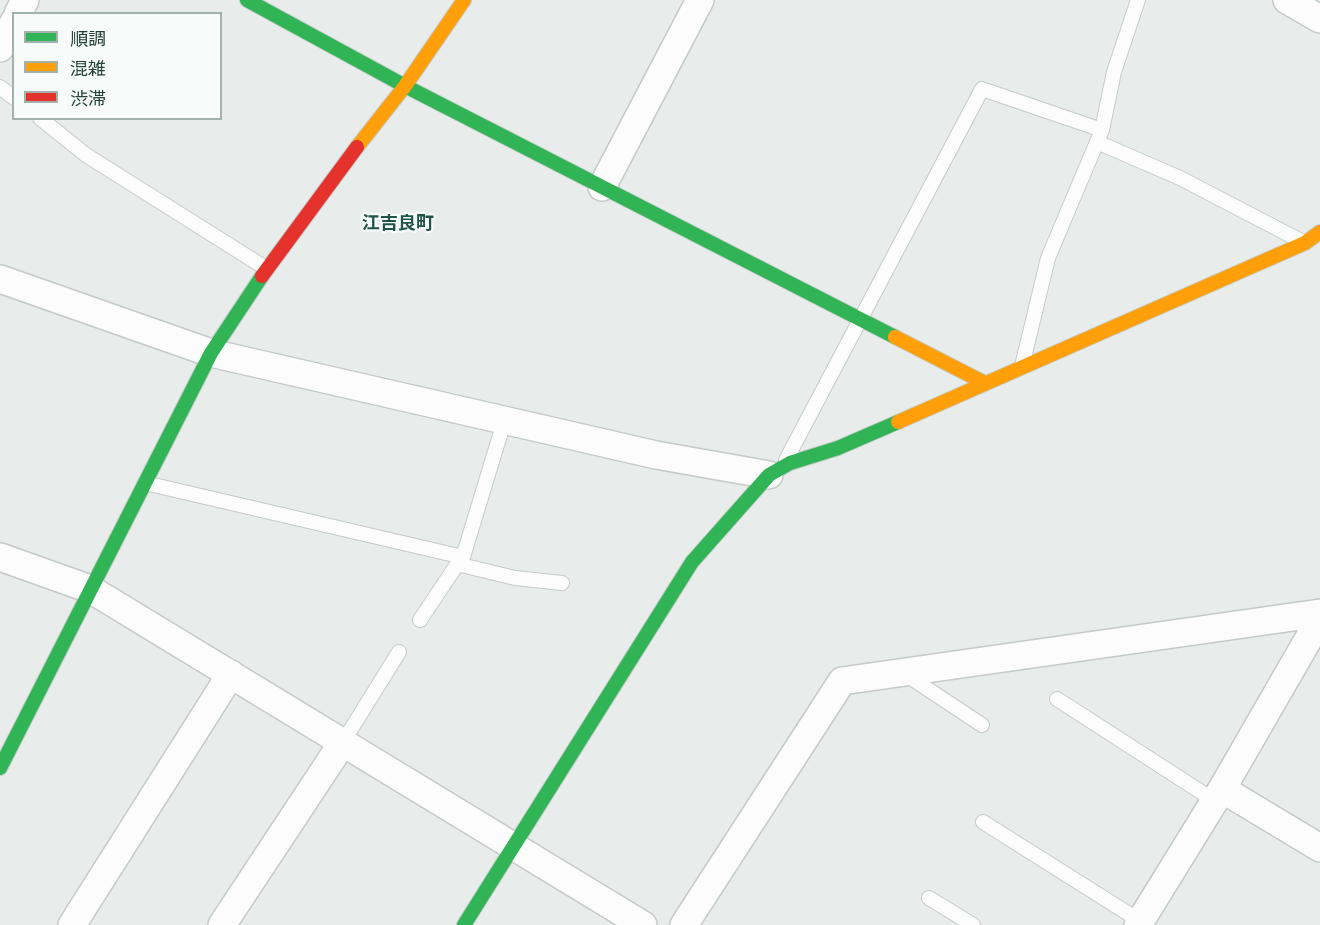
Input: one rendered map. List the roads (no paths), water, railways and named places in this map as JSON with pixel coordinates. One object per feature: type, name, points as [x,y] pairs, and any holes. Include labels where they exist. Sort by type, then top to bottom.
[{"type":"street","points":[[247,0],[405,86],[985,383]]},
{"type":"street","points":[[0,768],[211,353],[326,186],[405,86],[464,0]]},
{"type":"street","points":[[602,187],[700,0]]},
{"type":"street","points":[[1287,0],[1320,19]]},
{"type":"street","points":[[0,48],[12,26]]},
{"type":"street","points":[[464,925],[692,562],[776,471],[838,448],[1021,368],[1305,243],[1320,232]]},
{"type":"street","points":[[0,279],[211,353],[656,456],[776,471]]},
{"type":"street","points":[[0,557],[90,589],[643,925]]},
{"type":"street","points":[[684,925],[842,681],[1320,614]]},
{"type":"street","points":[[1139,923],[1219,795],[1320,619]]},
{"type":"street","points":[[72,925],[231,674]]},
{"type":"street","points":[[222,925],[343,742]]},
{"type":"street","points":[[1219,795],[1320,848]]},
{"type":"lane","points":[[1021,368],[1048,258],[1100,136],[1114,72],[1138,0]]},
{"type":"lane","points":[[0,87],[12,96]]},
{"type":"lane","points":[[776,471],[982,89],[1100,136],[1305,243]]},
{"type":"lane","points":[[42,120],[86,155],[267,269]]},
{"type":"lane","points":[[420,620],[460,561],[504,422]]},
{"type":"lane","points":[[145,483],[460,561],[515,578],[562,583]]},
{"type":"lane","points":[[343,742],[399,652]]},
{"type":"lane","points":[[904,673],[982,725]]},
{"type":"lane","points":[[1057,699],[1219,795]]},
{"type":"lane","points":[[983,822],[1139,923]]},
{"type":"lane","points":[[929,898],[973,925]]},
{"type":"district","name":"江吉良町","points":[[398,224]]}]
